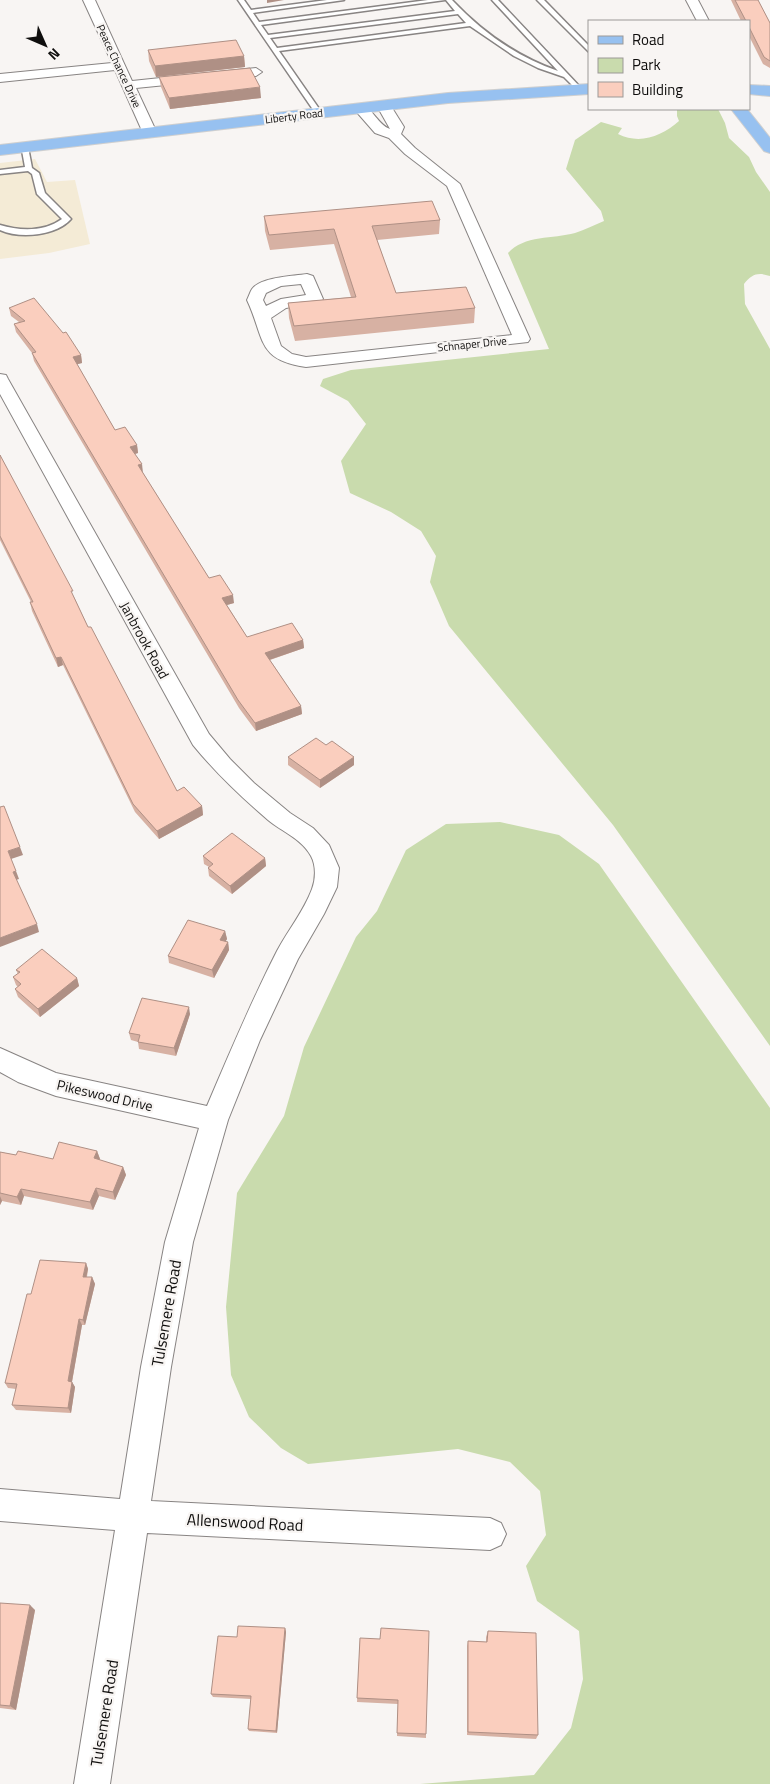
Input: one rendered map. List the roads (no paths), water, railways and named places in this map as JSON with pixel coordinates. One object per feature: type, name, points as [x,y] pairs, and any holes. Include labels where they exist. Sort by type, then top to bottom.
[{"type":"main road","name":"Liberty Road","points":[[0,150],[361,108],[508,93],[584,89]]},
{"type":"main road","points":[[751,97],[770,91]]},
{"type":"main road","points":[[740,110],[770,148]]},
{"type":"street","name":"Peace Chance Drive","points":[[89,0],[150,133]]},
{"type":"street","points":[[692,0],[702,20]]},
{"type":"street","points":[[0,78],[119,66]]},
{"type":"street","points":[[128,85],[256,72]]},
{"type":"street","points":[[384,106],[397,127],[394,135]]},
{"type":"street","name":"Schnaper Drive","points":[[263,317],[269,342],[273,350],[292,361],[522,339],[454,184],[414,154],[394,135],[380,130],[361,108]]},
{"type":"street","name":"Janbrook Road","points":[[0,379],[202,739],[222,765],[246,789],[282,819],[305,834],[321,851],[327,868]]},
{"type":"street","name":"Tulsemere Road","points":[[92,1784],[156,1367],[179,1242],[215,1120],[251,1031],[288,954],[325,887],[327,868]]},
{"type":"street","name":"Pikeswood Drive","points":[[0,1059],[32,1076],[68,1088],[215,1120]]},
{"type":"street","name":"Allenswood Road","points":[[0,1506],[134,1516],[490,1534]]},
{"type":"lane","points":[[241,0],[318,114]]},
{"type":"lane","points":[[249,12],[338,0],[344,12],[365,38]]},
{"type":"lane","points":[[257,24],[442,0]]},
{"type":"lane","points":[[449,0],[471,24],[503,48],[545,69],[568,76]]},
{"type":"lane","points":[[496,0],[568,76],[584,89]]},
{"type":"lane","points":[[540,0],[588,49]]},
{"type":"lane","points":[[266,37],[460,12]]},
{"type":"lane","points":[[275,50],[471,24]]},
{"type":"lane","points":[[24,147],[29,169]]},
{"type":"lane","points":[[0,172],[29,169],[35,173],[41,194],[67,219],[64,224],[56,227],[15,232],[0,227]]}]
